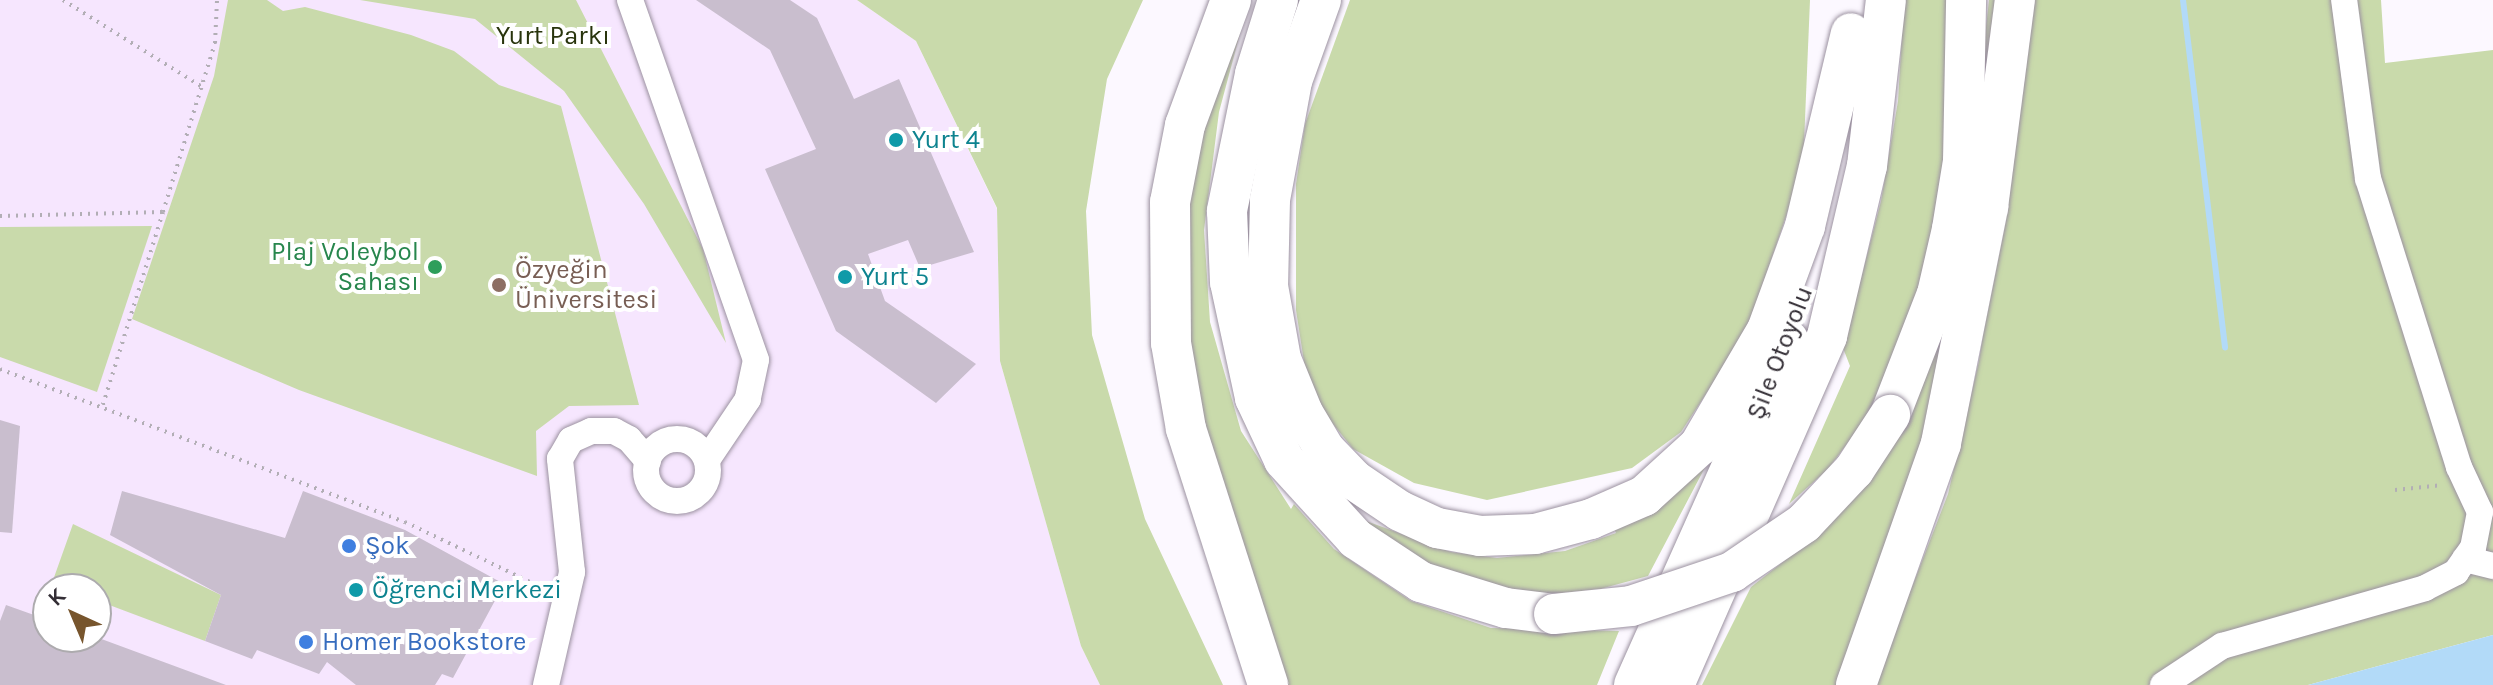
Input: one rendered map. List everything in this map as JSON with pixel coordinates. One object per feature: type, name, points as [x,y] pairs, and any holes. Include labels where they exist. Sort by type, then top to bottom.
[{"type":"highway","points":[[1231,0],[1193,98],[1170,202],[1171,343],[1186,429],[1268,685]]},
{"type":"highway","points":[[1278,0],[1252,87],[1227,211],[1230,282],[1255,398],[1284,460],[1306,489],[1375,553],[1421,582],[1461,596],[1554,614],[1631,606],[1732,572],[1804,523],[1854,470],[1890,415],[1937,294],[1963,161],[1966,0]]},
{"type":"highway","points":[[1321,0],[1292,81],[1270,200],[1268,286],[1281,359],[1303,413],[1325,450],[1354,480],[1412,517],[1480,536],[1535,534],[1591,519],[1644,496],[1699,446],[1767,330],[1805,226],[1851,16]]},
{"type":"highway","name":"Şile Otoyolu","points":[[1674,685],[1827,336],[1867,166],[1886,0]]},
{"type":"highway","points":[[1856,685],[1941,443],[1988,207],[2015,0]]},
{"type":"highway","name":"Şile Otoyolu","points":[[1634,685],[1804,300],[1836,167],[1851,16]]},
{"type":"street","points":[[546,685],[567,612],[572,572],[560,459],[571,440],[591,431],[614,431],[629,439],[648,461],[653,488],[678,500],[703,487],[707,460],[748,399],[756,360],[630,0]]},
{"type":"street","points":[[2163,685],[2222,646],[2425,588],[2456,572],[2473,548],[2480,512],[2459,467],[2368,179],[2344,0]]},
{"type":"street","points":[[648,461],[659,445],[677,439],[695,444],[707,460]]},
{"type":"street","points":[[2465,559],[2493,566]]},
{"type":"path","points":[[63,0],[202,87]]},
{"type":"path","points":[[103,406],[215,43],[217,0]]},
{"type":"path","points":[[0,216],[163,212]]},
{"type":"path","points":[[0,369],[469,549],[542,584],[553,604],[567,612]]},
{"type":"shaded area","name":"Özyeğin Üniversitesi","points":[[0,0],[857,0],[916,41],[997,209],[1000,361],[1081,646],[1100,685],[0,685]]},
{"type":"green space","points":[[228,0],[267,0],[283,11],[305,7],[411,35],[454,51],[499,85],[561,106],[639,405],[569,406],[536,431],[537,476],[299,390],[132,319],[214,76]]},
{"type":"green space","name":"Yurt Parkı","points":[[360,0],[576,0],[703,249],[726,343],[644,204],[564,91],[475,19]]},
{"type":"green space","points":[[857,0],[1143,0],[1107,79],[1086,211],[1092,335],[1145,519],[1223,685],[1100,685],[1081,646],[1000,361],[997,208],[916,41]]},
{"type":"green space","points":[[1249,0],[1219,112],[1204,230],[1210,322],[1241,431],[1291,509],[1294,504],[1334,549],[1411,601],[1491,628],[1619,631],[1597,685],[1285,685],[1193,384],[1186,242],[1192,175],[1205,108]]},
{"type":"green space","points":[[1350,0],[1810,0],[1803,167],[1746,333],[1681,432],[1632,468],[1487,500],[1414,483],[1353,449],[1309,394],[1296,310],[1296,184],[1305,124]]},
{"type":"green space","points":[[1904,0],[1949,0],[1948,130],[1930,240],[1913,310],[1877,404],[1828,469],[1789,504],[1850,366],[1843,348],[1881,201],[1898,101]]},
{"type":"green space","points":[[1989,0],[2000,0],[1955,312]]},
{"type":"green space","points":[[2034,0],[2381,0],[2385,63],[2493,50],[2493,635],[2308,685],[1874,685],[1948,494],[1979,361]]},
{"type":"green space","points":[[152,226],[97,392],[0,357],[0,227]]},
{"type":"green space","points":[[1955,312],[1906,507],[1839,685],[1702,685],[1751,587],[1811,540],[1880,467]]},
{"type":"green space","points":[[1711,456],[1648,576],[1600,589],[1534,596],[1428,565],[1365,526],[1366,521],[1451,552],[1497,558],[1565,551],[1616,533],[1613,526]]},
{"type":"green space","points":[[73,524],[221,595],[205,641],[112,606],[112,573],[56,573]]},
{"type":"water","points":[[2493,635],[2493,685],[2308,685]]},
{"type":"building","points":[[696,0],[790,0],[817,18],[854,99],[899,79],[974,252],[920,268],[908,240],[868,254],[885,301],[976,364],[936,403],[836,331],[765,169],[816,149],[770,50]]},
{"type":"building","points":[[0,420],[20,426],[12,533],[0,532]]},
{"type":"building","name":"Öğrenci Merkezi","points":[[122,491],[285,538],[303,491],[405,530],[504,584],[453,678],[442,674],[435,685],[356,685],[327,662],[319,674],[257,650],[252,659],[205,641],[221,595],[110,535]]},
{"type":"building","points":[[6,605],[32,614],[32,653],[112,653],[112,643],[226,685],[0,685],[0,621]]},
{"type":"waterway","points":[[2183,0],[2225,347]]},
{"type":"place","name":"Yurt 4","points":[[896,140]]},
{"type":"place","name":"Plaj Voleybol Sahası","points":[[435,267]]},
{"type":"place","name":"Yurt 5","points":[[845,277]]},
{"type":"place","name":"Özyeğin Üniversitesi","points":[[499,285]]},
{"type":"place","name":"Şok","points":[[349,546]]},
{"type":"place","name":"Öğrenci Merkezi","points":[[356,590]]},
{"type":"place","name":"Homer Bookstore","points":[[306,642]]}]
